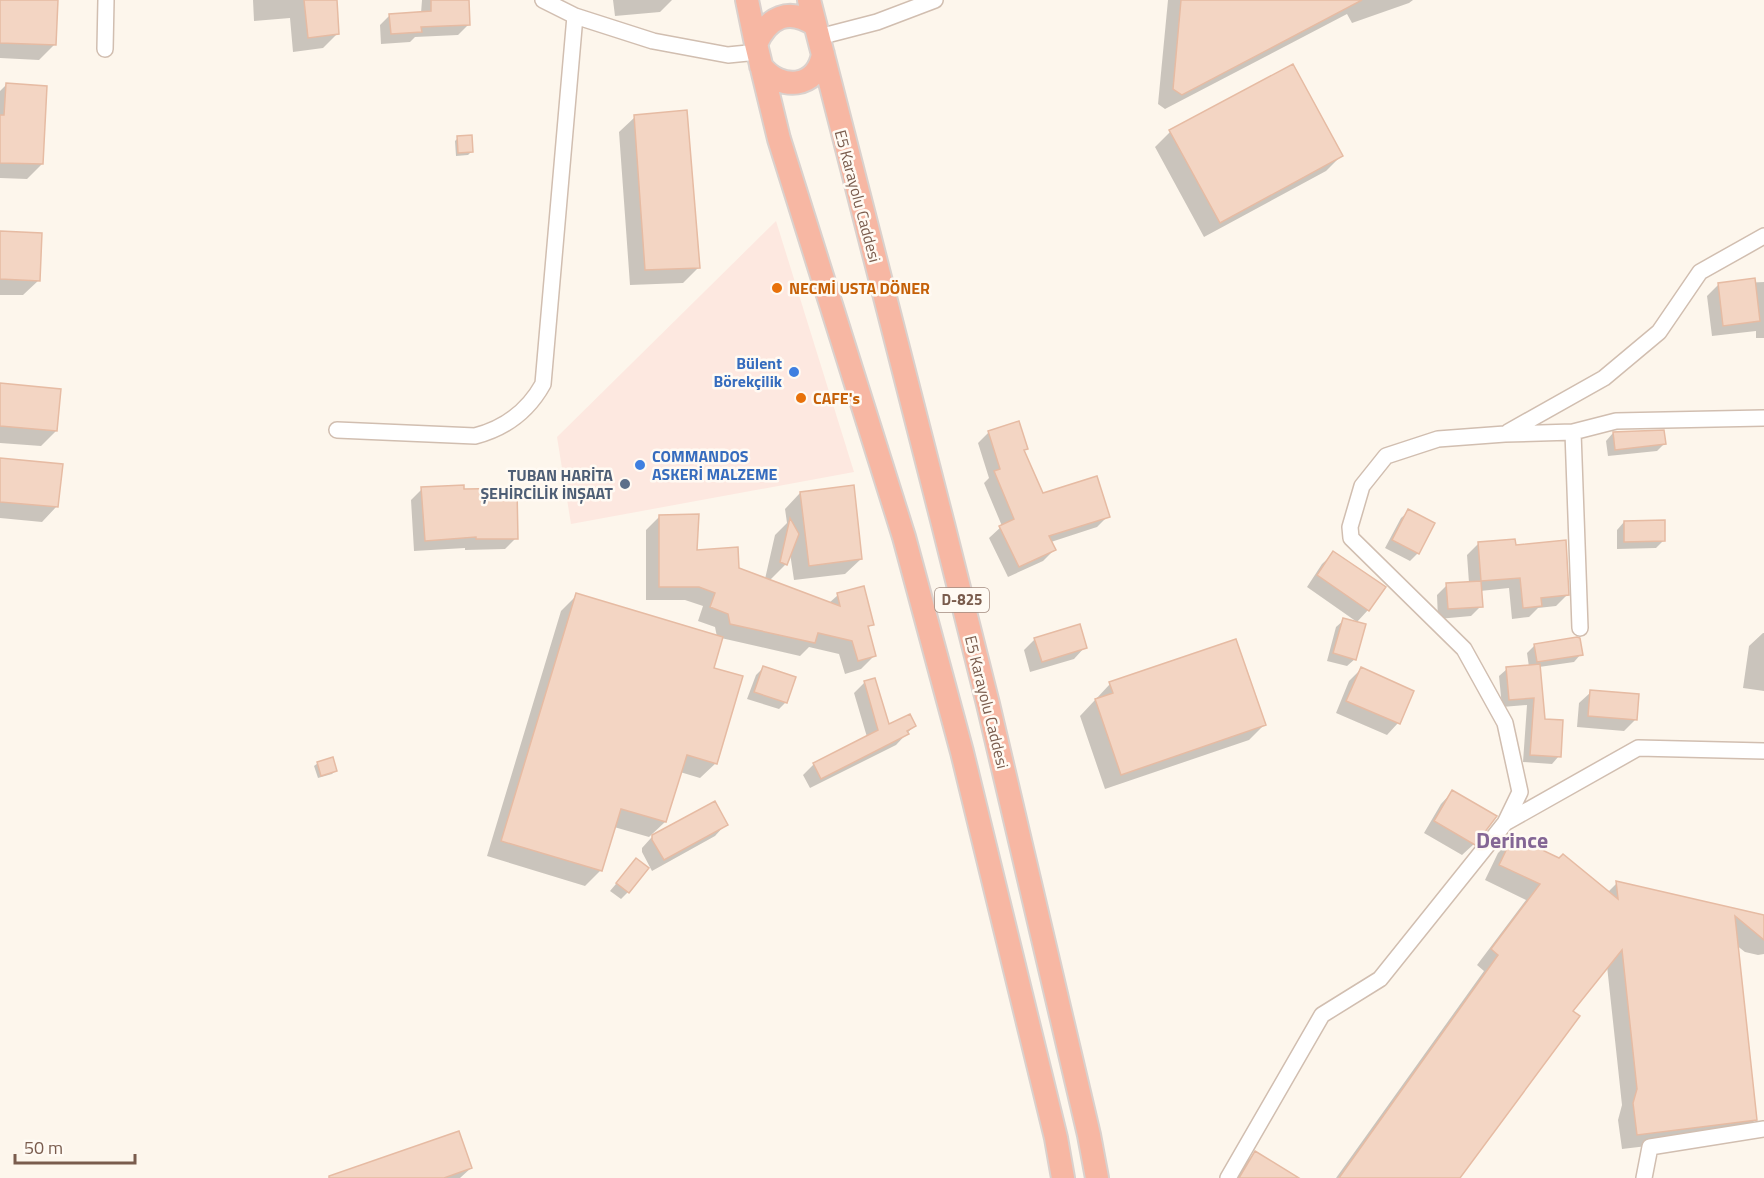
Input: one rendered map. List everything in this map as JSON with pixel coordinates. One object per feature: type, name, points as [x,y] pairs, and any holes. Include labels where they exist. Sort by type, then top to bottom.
[{"type":"highway","points":[[747,0],[758,54],[767,74],[776,80],[797,83],[815,73],[821,64],[819,39],[806,19],[796,16],[775,19],[767,25],[758,54]]},
{"type":"highway","name":"E5 Karayolu Caddesi","points":[[809,0],[944,524],[1097,1178]]},
{"type":"highway","name":"D-825","points":[[758,54],[779,140],[907,549],[962,752],[1056,1138],[1063,1178]]},
{"type":"street","points":[[105,49],[106,0]]},
{"type":"street","points":[[543,0],[575,16],[653,41],[728,55],[758,54]]},
{"type":"street","points":[[819,39],[877,22],[934,0]]},
{"type":"street","points":[[337,430],[475,436],[512,420],[530,404],[543,384],[575,16]]},
{"type":"street","points":[[1506,434],[1604,378],[1659,332],[1700,272],[1764,236]]},
{"type":"street","points":[[1228,1178],[1322,1015],[1380,979],[1505,823],[1520,792],[1505,723],[1464,648],[1351,537],[1350,527],[1362,486],[1386,456],[1438,439],[1573,432],[1616,421],[1764,418]]},
{"type":"street","points":[[1573,432],[1580,628]]},
{"type":"street","points":[[1505,823],[1638,748],[1764,751]]},
{"type":"street","points":[[1644,1178],[1650,1147],[1764,1129]]},
{"type":"shaded area","points":[[776,221],[854,472],[571,524],[557,437]]},
{"type":"building","points":[[0,0],[58,0],[56,45],[0,43]]},
{"type":"building","points":[[304,0],[337,0],[339,34],[308,38]]},
{"type":"building","points":[[431,0],[469,0],[470,25],[421,27],[422,32],[391,34],[389,14],[431,11]]},
{"type":"building","points":[[1181,0],[1362,0],[1182,95],[1173,89]]},
{"type":"building","points":[[1293,64],[1343,156],[1220,223],[1169,130]]},
{"type":"building","points":[[6,83],[47,86],[43,164],[0,163],[0,115],[4,115]]},
{"type":"building","points":[[687,110],[700,268],[645,270],[634,115]]},
{"type":"building","points":[[472,135],[473,152],[458,153],[457,136]]},
{"type":"building","points":[[0,231],[42,233],[40,281],[0,279]]},
{"type":"building","points":[[1755,278],[1760,321],[1723,326],[1718,283]]},
{"type":"building","points":[[0,383],[61,389],[57,431],[0,426]]},
{"type":"building","points":[[1019,421],[1028,449],[1024,450],[1043,493],[1097,476],[1110,517],[1049,536],[1056,550],[1019,567],[999,526],[1014,519],[994,471],[1000,469],[988,431]]},
{"type":"building","points":[[1664,430],[1666,444],[1615,450],[1613,432]]},
{"type":"building","points":[[0,458],[63,464],[58,507],[0,502]]},
{"type":"building","points":[[464,485],[464,489],[517,488],[518,539],[476,539],[476,537],[425,541],[421,487]]},
{"type":"building","points":[[854,485],[862,559],[809,566],[800,492]]},
{"type":"building","points":[[1408,509],[1435,523],[1419,554],[1392,540]]},
{"type":"building","points":[[699,514],[697,550],[738,547],[739,568],[840,606],[837,593],[864,586],[874,625],[868,626],[876,656],[858,661],[852,641],[818,633],[815,643],[730,624],[728,614],[710,607],[715,593],[699,587],[659,587],[659,515]]},
{"type":"building","points":[[790,518],[799,534],[787,565],[780,562]]},
{"type":"building","points":[[1665,520],[1665,541],[1624,542],[1624,521]]},
{"type":"building","points":[[1515,539],[1516,545],[1566,540],[1569,595],[1541,598],[1542,606],[1523,608],[1520,578],[1481,581],[1478,542]]},
{"type":"building","points":[[1333,551],[1386,587],[1369,611],[1317,575]]},
{"type":"building","points":[[1481,581],[1483,607],[1448,609],[1446,583]]},
{"type":"building","points":[[576,593],[723,637],[714,668],[743,676],[717,764],[687,755],[666,822],[621,809],[602,871],[501,841]]},
{"type":"building","points":[[1343,618],[1366,624],[1356,660],[1333,653]]},
{"type":"building","points":[[1080,624],[1087,648],[1042,662],[1034,638]]},
{"type":"building","points":[[1580,638],[1583,655],[1537,662],[1534,644]]},
{"type":"building","points":[[1236,639],[1266,725],[1121,775],[1095,699],[1113,693],[1109,682]]},
{"type":"building","points":[[1540,664],[1545,719],[1563,720],[1561,757],[1530,755],[1534,698],[1509,700],[1506,667]]},
{"type":"building","points":[[763,666],[796,677],[787,703],[754,692]]},
{"type":"building","points":[[1361,667],[1414,691],[1400,724],[1346,701]]},
{"type":"building","points":[[875,678],[889,724],[910,714],[916,726],[907,731],[909,734],[821,779],[813,763],[878,730],[864,681]]},
{"type":"building","points":[[1590,690],[1639,694],[1637,720],[1588,716]]},
{"type":"building","points":[[333,757],[337,771],[321,776],[317,762]]},
{"type":"building","points":[[1452,790],[1497,816],[1475,845],[1434,821]]},
{"type":"building","points":[[715,801],[728,825],[664,860],[652,840],[652,835]]},
{"type":"building","points":[[1513,836],[1559,858],[1563,854],[1618,899],[1616,881],[1764,915],[1764,940],[1735,916],[1757,1120],[1637,1135],[1633,1103],[1637,1089],[1622,950],[1573,1011],[1580,1016],[1460,1178],[1339,1178],[1498,955],[1491,949],[1540,884],[1499,865]]},
{"type":"building","points":[[636,858],[649,868],[629,893],[616,883]]},
{"type":"building","points":[[459,1131],[472,1168],[444,1178],[329,1178],[329,1176]]},
{"type":"building","points":[[1255,1151],[1299,1178],[1239,1178]]},
{"type":"place","name":"NECMİ USTA DÖNER","points":[[777,288]]},
{"type":"place","name":"Bülent Börekçilik","points":[[794,372]]},
{"type":"place","name":"CAFE's","points":[[801,398]]},
{"type":"place","name":"COMMANDOS ASKERİ MALZEME","points":[[640,465]]},
{"type":"place","name":"TUBAN HARİTA ŞEHİRCİLİK İNŞAAT","points":[[625,484]]},
{"type":"district","name":"Derince","points":[[1512,840]]}]
